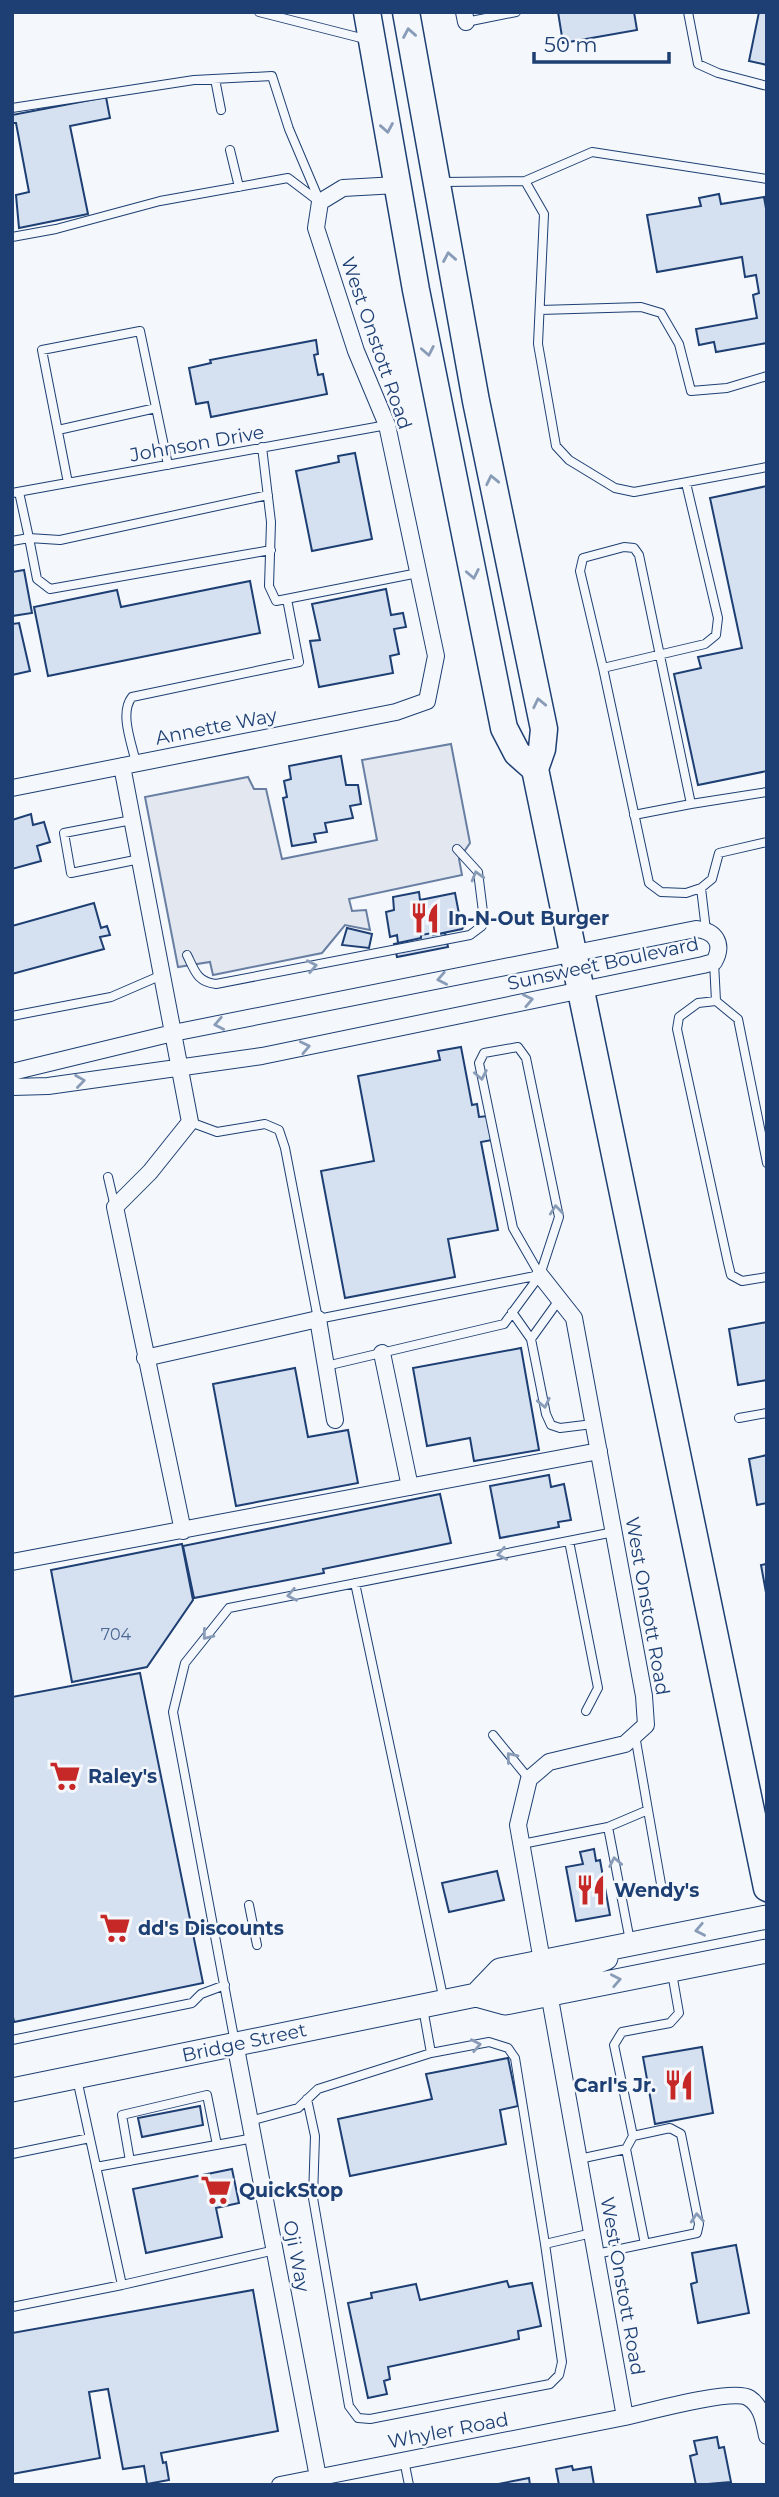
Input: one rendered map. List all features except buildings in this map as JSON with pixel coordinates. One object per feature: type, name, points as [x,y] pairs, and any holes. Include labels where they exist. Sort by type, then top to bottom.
[{"type":"highway","points":[[367,12],[397,185],[505,728],[517,753],[534,769]]},
{"type":"highway","points":[[406,12],[476,401],[544,729],[542,749],[534,769],[767,1888]]},
{"type":"main road","points":[[481,1997],[500,1970],[767,1917]]},
{"type":"main road","points":[[549,1993],[558,1977],[595,1964],[631,1944]]},
{"type":"main road","name":"Bridge Street","points":[[12,2090],[433,2004],[481,1997],[505,2003],[767,1951]]},
{"type":"street","points":[[320,202],[343,188],[397,185]]},
{"type":"street","name":"West Onstott Road","points":[[320,202],[316,228],[356,351],[387,425],[436,656],[427,701]]},
{"type":"street","name":"Annette Way","points":[[12,788],[396,712],[427,701]]},
{"type":"street","points":[[129,764],[132,820],[190,1122],[150,1172],[115,1207],[183,1531]]},
{"type":"street","name":"Sunsweet Boulevard","points":[[12,1072],[173,1033],[696,929],[706,930],[714,935],[719,944],[719,954],[714,962],[262,1056],[48,1086],[12,1087]]},
{"type":"street","name":"West Onstott Road","points":[[540,1275],[574,1318],[644,1696],[646,1725],[635,1735]]},
{"type":"street","points":[[145,1358],[318,1319],[335,1420]]},
{"type":"street","points":[[382,1353],[410,1487]]},
{"type":"street","points":[[12,1562],[598,1451]]},
{"type":"street","points":[[542,1961],[519,1825],[529,1779],[549,1762],[625,1744],[635,1735]]},
{"type":"street","name":"West Onstott Road","points":[[549,1993],[625,2417]]},
{"type":"street","name":"Oji Way","points":[[236,2043],[319,2481]]},
{"type":"street","points":[[625,2417],[729,2395],[747,2396],[759,2406],[767,2436]]},
{"type":"street","name":"Whyler Road","points":[[280,2485],[319,2481],[404,2460],[625,2417]]},
{"type":"lane","points":[[260,12],[372,40]]},
{"type":"lane","points":[[465,17],[516,12]]},
{"type":"lane","points":[[688,12],[698,64],[718,73],[767,86]]},
{"type":"lane","points":[[12,108],[194,80],[272,76],[289,128],[320,202]]},
{"type":"lane","points":[[215,79],[221,110]]},
{"type":"lane","points":[[230,150],[239,187]]},
{"type":"lane","points":[[436,182],[525,181],[592,152],[767,179]]},
{"type":"lane","points":[[12,237],[56,229],[160,201],[288,178],[320,202]]},
{"type":"lane","points":[[525,181],[544,214],[538,344],[556,446],[569,460],[615,488],[634,492],[767,467]]},
{"type":"lane","points":[[540,310],[641,307],[661,313],[679,344],[691,391],[727,387],[767,376]]},
{"type":"lane","points":[[68,483],[42,351],[140,331],[168,465]]},
{"type":"lane","points":[[58,430],[156,408]]},
{"type":"lane","name":"Johnson Drive","points":[[16,492],[387,425]]},
{"type":"lane","points":[[262,447],[271,522],[270,586],[276,601],[418,573]]},
{"type":"lane","points":[[603,668],[705,644],[716,635],[718,618],[686,483]]},
{"type":"lane","points":[[16,492],[37,579],[50,589],[271,550]]},
{"type":"lane","points":[[12,541],[29,538],[60,540],[268,495]]},
{"type":"lane","points":[[691,804],[639,555],[634,548],[624,547],[583,558],[580,571],[649,883],[662,892],[686,893],[701,888],[712,879],[719,853],[767,842]]},
{"type":"lane","points":[[129,764],[126,715],[127,703],[132,696],[299,662],[287,599]]},
{"type":"lane","points":[[634,815],[767,792]]},
{"type":"lane","points":[[132,820],[64,833],[71,873],[140,859]]},
{"type":"lane","points":[[187,955],[205,983],[216,984],[470,935],[482,926],[478,872],[457,849]]},
{"type":"lane","points":[[701,888],[706,930]]},
{"type":"lane","points":[[714,962],[716,1001]]},
{"type":"lane","points":[[12,1016],[110,997],[162,975]]},
{"type":"lane","points":[[767,1163],[738,1018],[716,1001],[698,1003],[679,1017],[677,1029],[731,1275],[743,1281],[767,1277]]},
{"type":"lane","points":[[326,1366],[504,1324],[540,1275],[559,1217],[526,1058],[519,1047],[484,1053],[479,1063],[513,1228],[540,1275]]},
{"type":"lane","points":[[190,1122],[217,1132],[265,1124],[279,1130],[285,1148],[318,1319],[540,1275]]},
{"type":"lane","points":[[108,1177],[115,1207]]},
{"type":"lane","points":[[531,1339],[559,1300]]},
{"type":"lane","points":[[512,1312],[531,1339],[546,1415],[551,1424],[560,1428],[593,1424]]},
{"type":"lane","points":[[739,1418],[767,1413]]},
{"type":"lane","points":[[236,2043],[173,1712],[185,1663],[229,1608],[614,1532]]},
{"type":"lane","points":[[569,1541],[598,1688],[586,1711]]},
{"type":"lane","points":[[355,1583],[433,2004],[431,2053]]},
{"type":"lane","points":[[493,1735],[529,1779]]},
{"type":"lane","points":[[635,1735],[661,1884]]},
{"type":"lane","points":[[522,1844],[608,1828],[648,1810]]},
{"type":"lane","points":[[608,1828],[631,1944]]},
{"type":"lane","points":[[249,1905],[257,1945]]},
{"type":"lane","points":[[645,2244],[626,2149],[633,2136],[614,2046],[622,2032],[670,2023],[678,2013],[672,1969]]},
{"type":"lane","points":[[12,2040],[192,2003],[201,1994],[225,1985]]},
{"type":"lane","points":[[250,2121],[298,2108],[307,2099],[318,2089],[431,2053],[489,2042],[508,2048],[516,2058],[562,2362],[559,2375],[550,2384],[370,2420],[358,2418],[349,2406],[313,2197],[315,2136],[307,2099]]},
{"type":"lane","points":[[76,2076],[122,2285]]},
{"type":"lane","points":[[130,2161],[122,2115],[207,2095],[217,2145]]},
{"type":"lane","points":[[596,2254],[697,2233],[699,2224],[681,2134],[670,2128],[633,2136]]},
{"type":"lane","points":[[12,2154],[90,2138]]},
{"type":"lane","points":[[96,2167],[254,2138]]},
{"type":"lane","points":[[579,2159],[626,2149]]},
{"type":"lane","points":[[545,2244],[592,2233]]},
{"type":"lane","points":[[12,2307],[275,2250]]},
{"type":"lane","points":[[404,2460],[409,2485]]},
{"type":"shaded area","points":[[451,744],[470,843],[459,859],[462,875],[349,899],[352,911],[366,910],[370,930],[345,925],[322,953],[213,975],[210,962],[178,967],[145,797],[248,777],[254,789],[266,789],[282,859],[377,840],[362,760]]},
{"type":"place","name":"In-N-Out Burger","points":[[425,918]]},
{"type":"place","name":"Raley's","points":[[65,1776]]},
{"type":"place","name":"Wendy's","points":[[591,1890]]},
{"type":"place","name":"dd's Discounts","points":[[115,1928]]},
{"type":"place","name":"Carl's Jr.","points":[[679,2085]]},
{"type":"place","name":"QuickStop","points":[[216,2190]]}]
